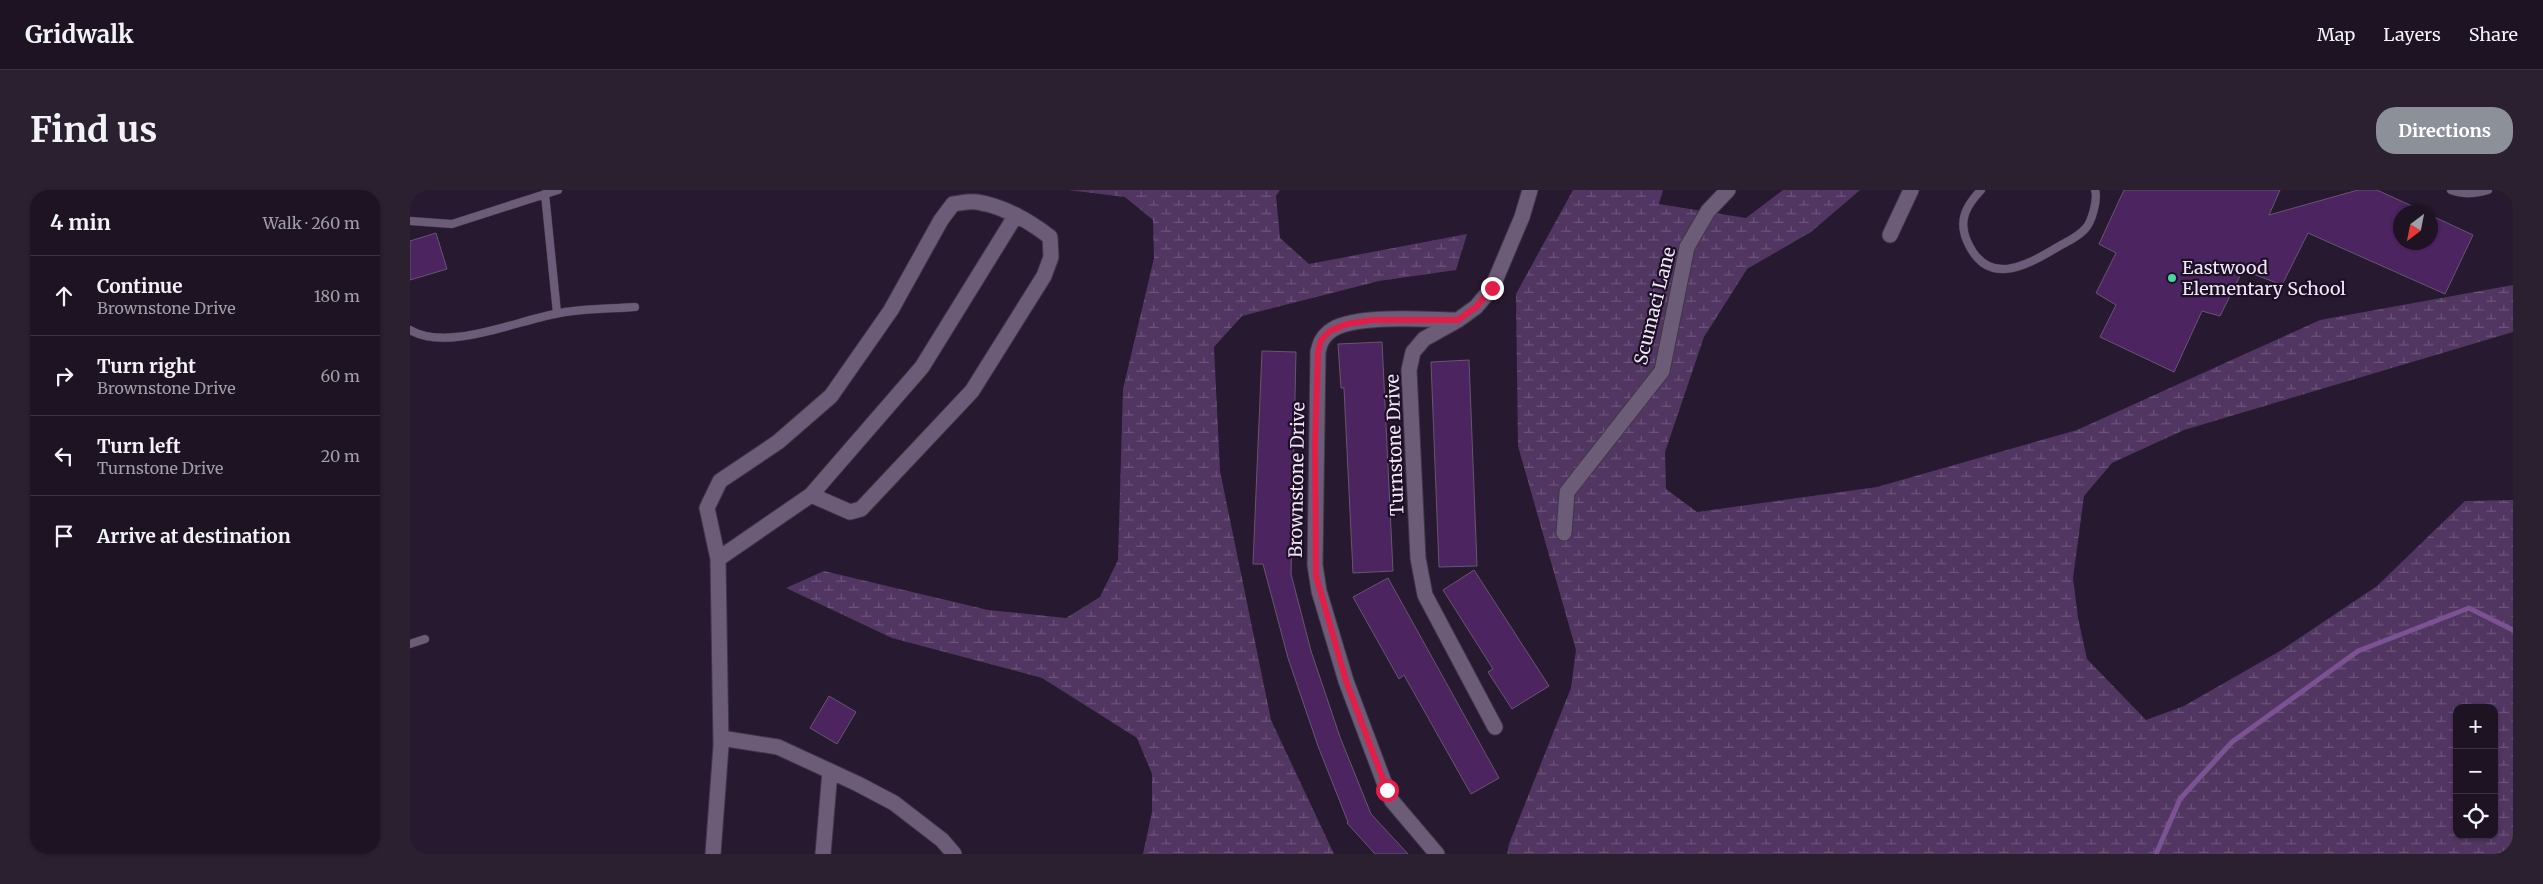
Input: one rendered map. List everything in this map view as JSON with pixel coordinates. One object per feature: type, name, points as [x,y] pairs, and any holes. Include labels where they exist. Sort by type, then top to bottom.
[{"type":"street","name":"Turnstone Drive","points":[[1495,727],[1424,595],[1418,558],[1410,370],[1413,352],[1424,338],[1458,320],[1476,307],[1492,288],[1513,240],[1530,190]]},
{"type":"street","name":"Scumaci Lane","points":[[1564,532],[1567,492],[1662,371],[1687,247],[1708,211],[1728,190]]},
{"type":"street","points":[[1890,235],[1911,190]]},
{"type":"street","points":[[713,854],[721,738],[718,559],[707,508],[720,481],[778,442],[831,396],[892,310],[941,220],[953,204],[975,201],[1016,215],[1033,224],[1050,237],[1051,257],[1044,276],[972,391],[861,509],[850,512],[811,495]]},
{"type":"street","points":[[718,559],[811,495],[922,367],[1016,215]]},
{"type":"street","name":"Brownstone Drive","points":[[1437,854],[1389,796],[1346,681],[1319,591],[1314,565],[1318,352],[1321,340],[1330,331],[1347,324],[1372,320],[1458,320]]},
{"type":"street","points":[[721,738],[778,747],[830,771],[894,803],[942,840],[954,854]]},
{"type":"street","points":[[823,854],[830,771]]},
{"type":"lane","points":[[410,221],[452,224],[558,190]]},
{"type":"lane","points":[[1981,190],[1964,212],[1962,219],[1964,233],[1979,261],[1990,267],[2006,270],[2037,260],[2074,238],[2086,228],[2097,196],[2095,190]]},
{"type":"lane","points":[[2451,190],[2460,194],[2476,194],[2488,190]]},
{"type":"lane","points":[[545,194],[556,313]]},
{"type":"lane","points":[[410,330],[417,334],[460,338],[556,313],[635,307]]},
{"type":"lane","points":[[410,644],[425,639]]},
{"type":"green space","points":[[1068,190],[1280,190],[1276,196],[1280,238],[1309,264],[1467,234],[1456,270],[1379,281],[1242,316],[1214,347],[1220,471],[1271,720],[1334,854],[1143,854],[1152,812],[1152,774],[1137,738],[1042,678],[892,638],[786,588],[824,571],[988,610],[1066,618],[1100,597],[1118,560],[1123,389],[1154,258],[1153,220],[1125,197]]},
{"type":"green space","points":[[1573,190],[1663,190],[1659,204],[1746,218],[1783,190],[1860,190],[1811,232],[1747,269],[1704,337],[1665,452],[1666,489],[1697,512],[1877,487],[2077,430],[2320,320],[2513,285],[2513,332],[2184,430],[2112,463],[2084,496],[2073,578],[2078,618],[2087,659],[2146,720],[2184,706],[2280,651],[2377,586],[2465,501],[2513,500],[2513,854],[1507,854],[1509,844],[1571,688],[1576,650],[1518,446],[1516,294]]},
{"type":"building","name":"Eastwood Elementary School","points":[[2124,190],[2280,190],[2269,215],[2358,190],[2377,190],[2410,205],[2393,205],[2393,250],[2438,250],[2438,219],[2473,235],[2445,294],[2308,233],[2282,285],[2243,270],[2220,316],[2202,311],[2174,372],[2100,337],[2116,305],[2096,293],[2116,253],[2099,244]]},
{"type":"building","points":[[436,233],[447,269],[410,280],[410,241]]},
{"type":"building","points":[[1382,342],[1393,571],[1353,573],[1344,388],[1341,388],[1338,344]]},
{"type":"building","points":[[1262,351],[1296,352],[1291,574],[1311,651],[1340,737],[1371,814],[1408,854],[1375,854],[1347,823],[1288,658],[1263,564],[1253,564]]},
{"type":"building","points":[[1469,360],[1477,566],[1439,567],[1431,362]]},
{"type":"building","points":[[1474,570],[1549,686],[1512,709],[1488,672],[1493,669],[1443,590]]},
{"type":"building","points":[[1388,578],[1499,778],[1471,794],[1404,675],[1399,679],[1353,597]]},
{"type":"building","points":[[829,696],[856,712],[837,744],[810,728]]},
{"type":"waterway","points":[[2156,854],[2180,799],[2232,742],[2358,651],[2469,608],[2513,630]]},
{"type":"place","name":"Eastwood Elementary School","points":[[2172,278]]},
{"type":"route","points":[[1387,790],[1346,681],[1319,591],[1314,565],[1318,352],[1321,340],[1330,331],[1347,324],[1372,320],[1458,320],[1476,307],[1492,288]]}]
